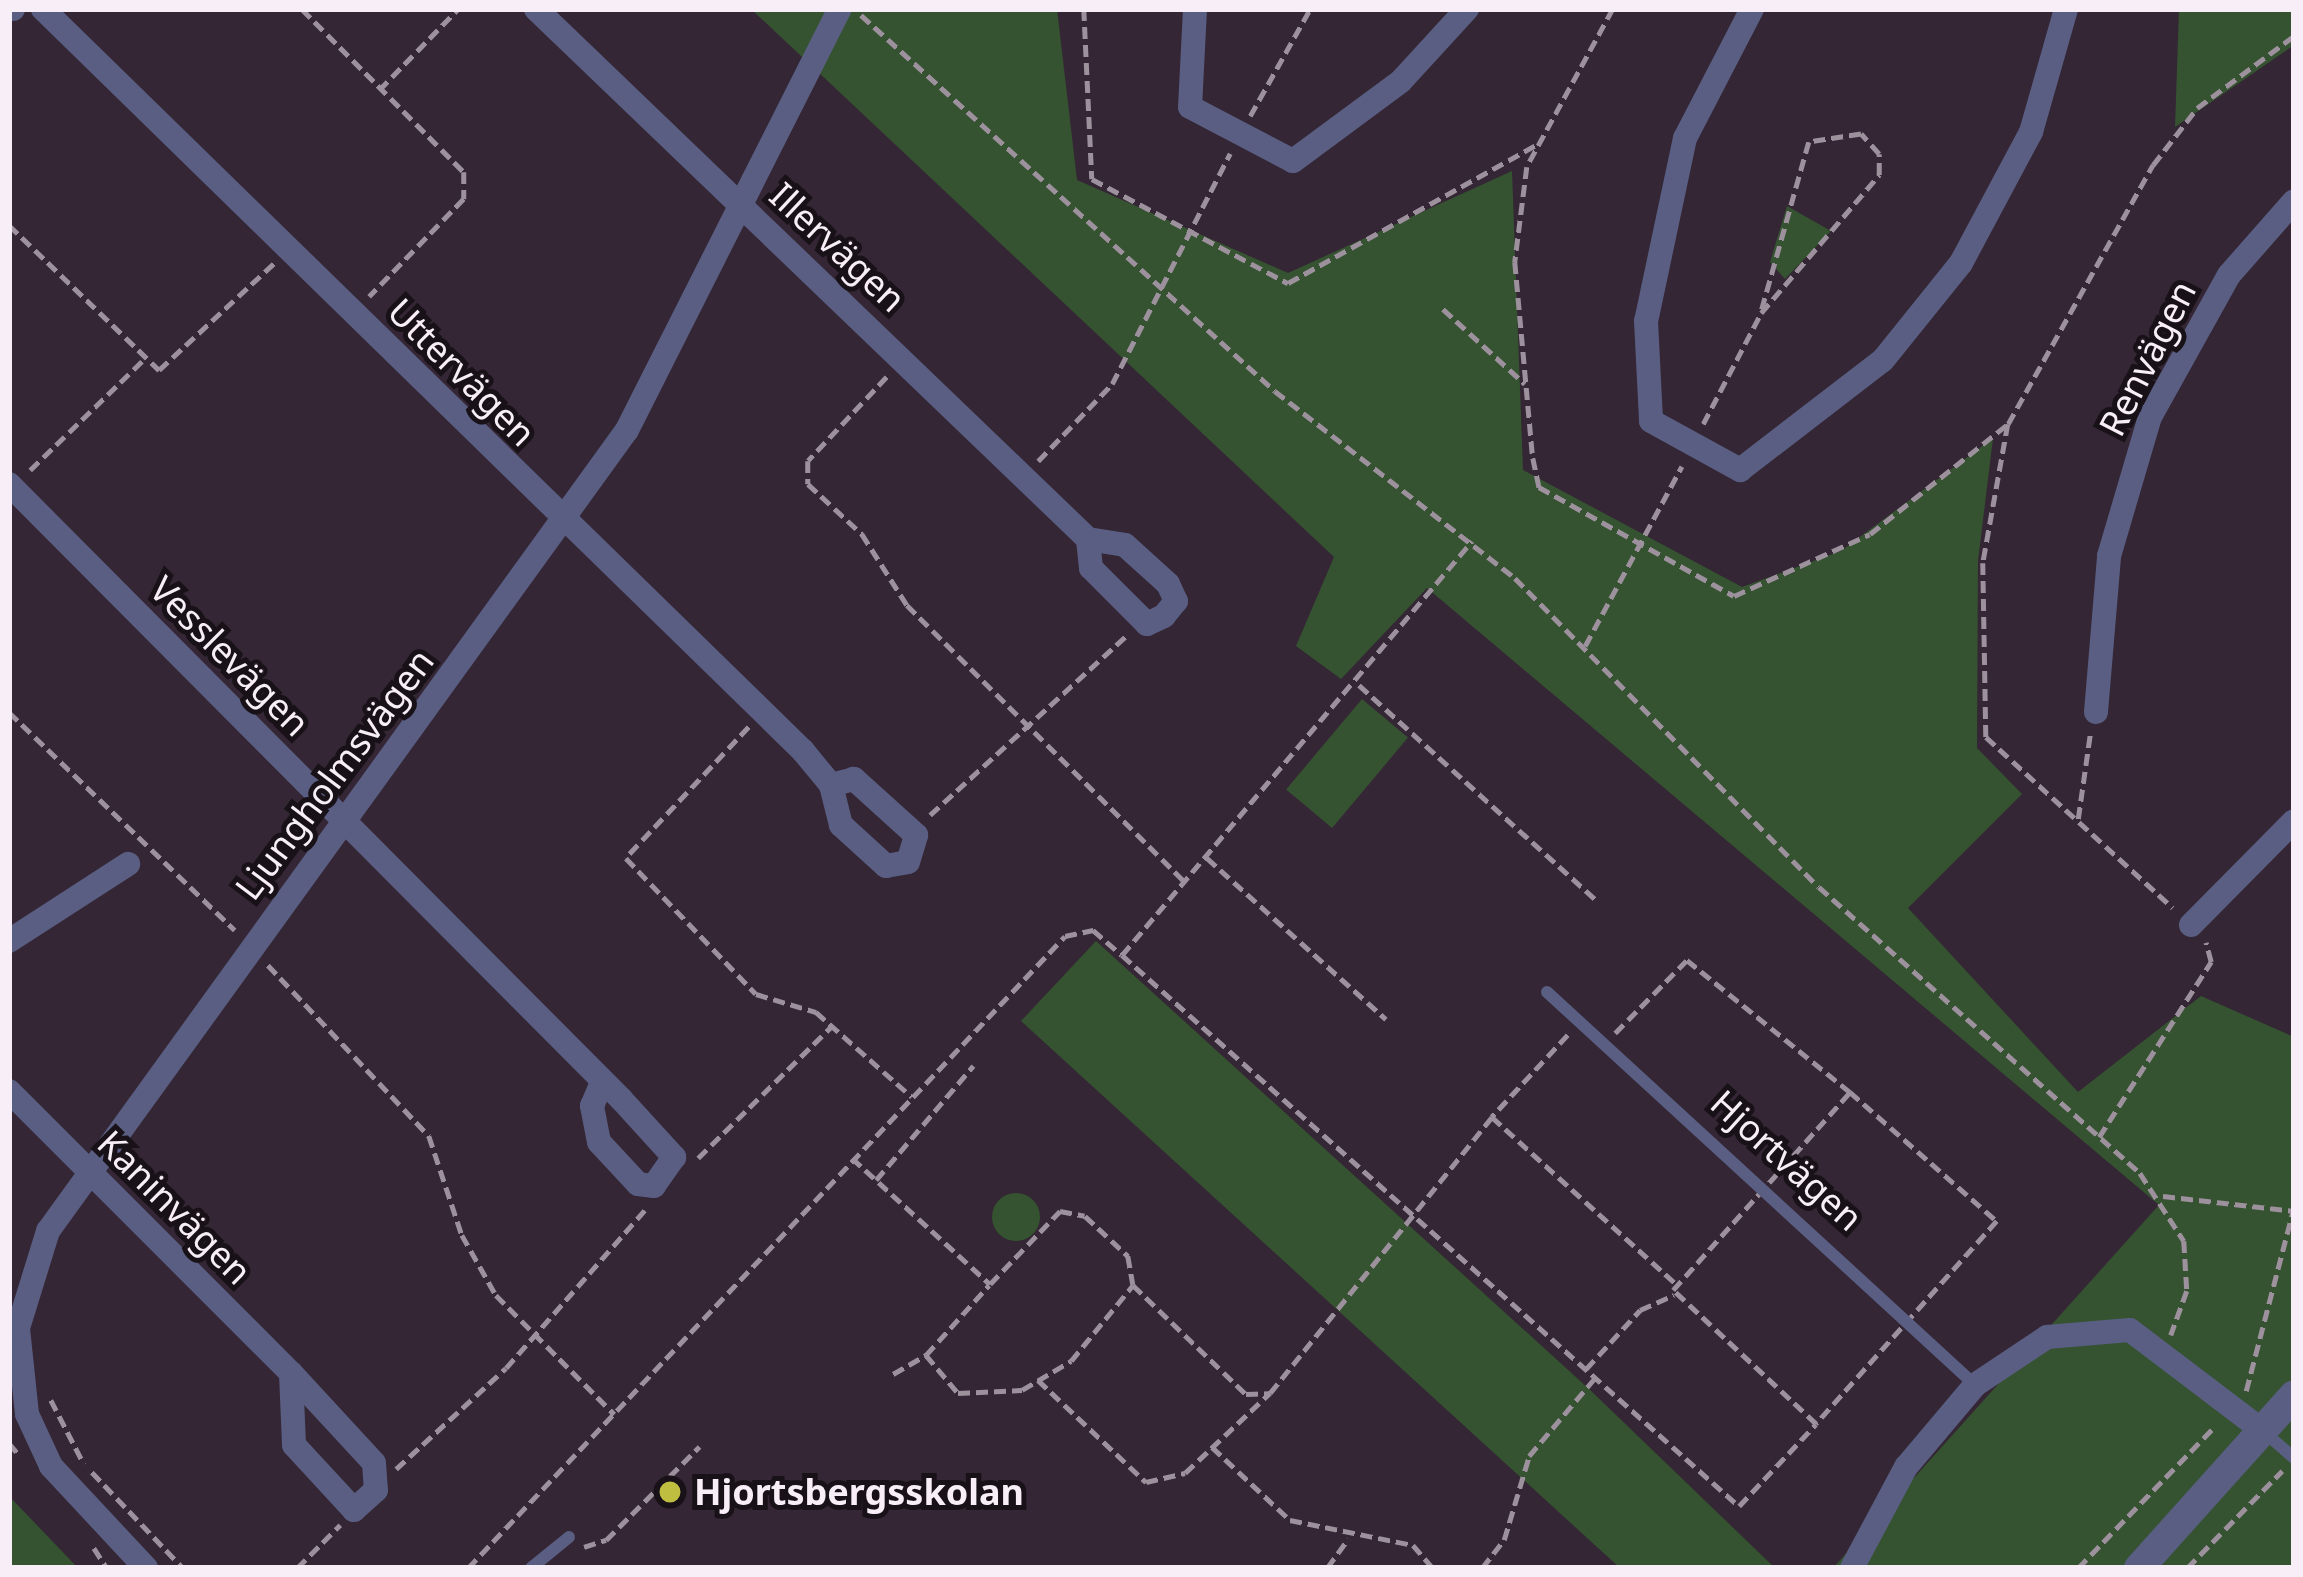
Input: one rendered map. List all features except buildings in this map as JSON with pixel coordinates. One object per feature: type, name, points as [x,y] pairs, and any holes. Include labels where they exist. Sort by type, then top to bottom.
[{"type":"street","name":"Uttervägen","points":[[43,9],[831,785],[841,825],[886,866],[908,862],[913,832],[854,779],[831,785]]},
{"type":"street","name":"Illervägen","points":[[536,9],[1026,474],[1088,539],[1125,545],[1168,584],[1176,601],[1142,620],[1091,568],[1088,539]]},
{"type":"street","name":"Ljungholmsvägen","points":[[146,1568],[51,1466],[22,1390],[24,1299],[86,1168],[565,525],[669,359],[740,205],[840,9]]},
{"type":"street","points":[[1195,9],[1190,107],[1293,161],[1400,81],[1467,9]]},
{"type":"street","points":[[1752,9],[1685,138],[1656,250],[1645,409],[1692,445],[1740,470],[1754,465],[1924,315],[2022,152],[2066,9]]},
{"type":"street","name":"Renvägen","points":[[2096,712],[2109,556],[2150,418],[2229,275],[2294,201]]},
{"type":"street","name":"Vesslevägen","points":[[12,488],[674,1156],[664,1180]]},
{"type":"street","points":[[2191,925],[2294,821]]},
{"type":"street","points":[[9,941],[128,864]]},
{"type":"street","points":[[602,1083],[592,1106],[599,1142],[664,1180]]},
{"type":"street","name":"Kaninvägen","points":[[9,1091],[291,1373],[380,1476]]},
{"type":"street","points":[[1852,1568],[1906,1467],[1975,1385],[2047,1337],[2097,1327],[2164,1345],[2263,1431]]},
{"type":"street","points":[[291,1373],[294,1445],[354,1510],[380,1476]]},
{"type":"street","points":[[2139,1568],[2294,1394]]},
{"type":"lane","name":"Hjortvägen","points":[[1547,992],[1909,1319],[1975,1385]]},
{"type":"lane","points":[[2263,1431],[2294,1458]]},
{"type":"lane","points":[[531,1568],[569,1537]]},
{"type":"path","points":[[302,9],[464,172],[464,199],[352,314]]},
{"type":"path","points":[[379,90],[458,9]]},
{"type":"path","points":[[854,9],[1161,291],[1472,541],[1585,646],[1756,826],[2163,1196],[2188,1275],[2164,1345]]},
{"type":"path","points":[[1084,9],[1092,179],[1288,283],[1538,144]]},
{"type":"path","points":[[1026,474],[1112,384],[1310,9]]},
{"type":"path","points":[[1613,9],[1538,144],[1516,233],[1525,383],[1539,487],[1734,596],[1755,592],[1870,534],[2008,424]]},
{"type":"path","points":[[2099,1136],[2211,962],[2191,925],[1983,727],[1983,563],[2008,424],[2153,165],[2197,108],[2294,36]]},
{"type":"path","points":[[1585,646],[1760,313],[1809,142],[1861,134],[1879,154],[1879,175],[1760,313]]},
{"type":"path","points":[[9,225],[142,361],[159,370],[181,361],[286,250]]},
{"type":"path","points":[[1443,309],[1525,383]]},
{"type":"path","points":[[904,358],[812,456],[806,480],[862,533],[907,605],[1186,883]]},
{"type":"path","points":[[12,488],[142,361]]},
{"type":"path","points":[[1122,955],[1359,684],[1472,541]]},
{"type":"path","points":[[913,832],[1142,620]]},
{"type":"path","points":[[1359,684],[1595,898]]},
{"type":"path","points":[[9,712],[250,947],[429,1136],[468,1247],[531,1334],[614,1414]]},
{"type":"path","points":[[2078,820],[2096,712]]},
{"type":"path","points":[[761,715],[626,858],[756,994],[833,1026],[912,1097]]},
{"type":"path","points":[[1207,858],[1386,1019]]},
{"type":"path","points":[[468,1568],[1074,929],[1122,955],[1739,1506],[1997,1221],[1850,1092],[1687,960],[1604,1044]]},
{"type":"path","points":[[1038,1380],[1146,1482],[1184,1473],[1270,1393],[1492,1117],[1580,1022]]},
{"type":"path","points":[[380,1476],[405,1463],[531,1334],[664,1180],[833,1026]]},
{"type":"path","points":[[876,1180],[973,1066]]},
{"type":"path","points":[[1674,1295],[1676,1284],[1850,1092]]},
{"type":"path","points":[[1492,1117],[1676,1284]]},
{"type":"path","points":[[852,1159],[990,1284]]},
{"type":"path","points":[[2163,1196],[2294,1211]]},
{"type":"path","points":[[892,1374],[926,1355],[1060,1211],[1085,1216],[1128,1256],[1133,1285],[1246,1394],[1270,1393]]},
{"type":"path","points":[[926,1355],[958,1393],[1038,1380],[1071,1361],[1133,1285]]},
{"type":"path","points":[[1586,1369],[1640,1310],[1674,1295]]},
{"type":"path","points":[[1674,1295],[1816,1424]]},
{"type":"path","points":[[1483,1568],[1504,1540],[1520,1471],[1595,1378]]},
{"type":"path","points":[[22,1390],[47,1390],[82,1461],[183,1568]]},
{"type":"path","points":[[1212,1447],[1290,1520],[1349,1537],[1413,1545],[1433,1568]]},
{"type":"path","points":[[569,1537],[588,1550],[606,1540],[700,1448]]},
{"type":"path","points":[[2187,1568],[2294,1458]]},
{"type":"path","points":[[297,1568],[354,1510]]},
{"type":"path","points":[[1327,1568],[1349,1537]]},
{"type":"green space","points":[[751,9],[1057,9],[1077,180],[1288,273],[1512,171],[1523,470],[1742,587],[1841,551],[1993,438],[1978,561],[1977,748],[2022,794],[1908,908],[2078,1092],[2201,996],[2294,1037],[2294,1568],[1833,1568],[2159,1205],[1427,588],[1341,679],[1296,646],[1334,557]]},
{"type":"green space","points":[[2179,9],[2294,9],[2294,45],[2175,127]]},
{"type":"green space","points":[[1787,206],[1831,231],[1785,279],[1770,262]]},
{"type":"green space","points":[[1362,699],[1408,738],[1332,828],[1286,789]]},
{"type":"green space","points":[[1096,941],[1588,1388],[1775,1568],[1620,1568],[1021,1021]]},
{"type":"green space","points":[[1016,1193],[1033,1200],[1040,1217],[1033,1234],[1016,1241],[999,1234],[992,1217],[999,1200]]},
{"type":"green space","points":[[9,1496],[78,1568],[9,1568]]},
{"type":"place","name":"Hjortsbergsskolan","points":[[670,1492]]}]
